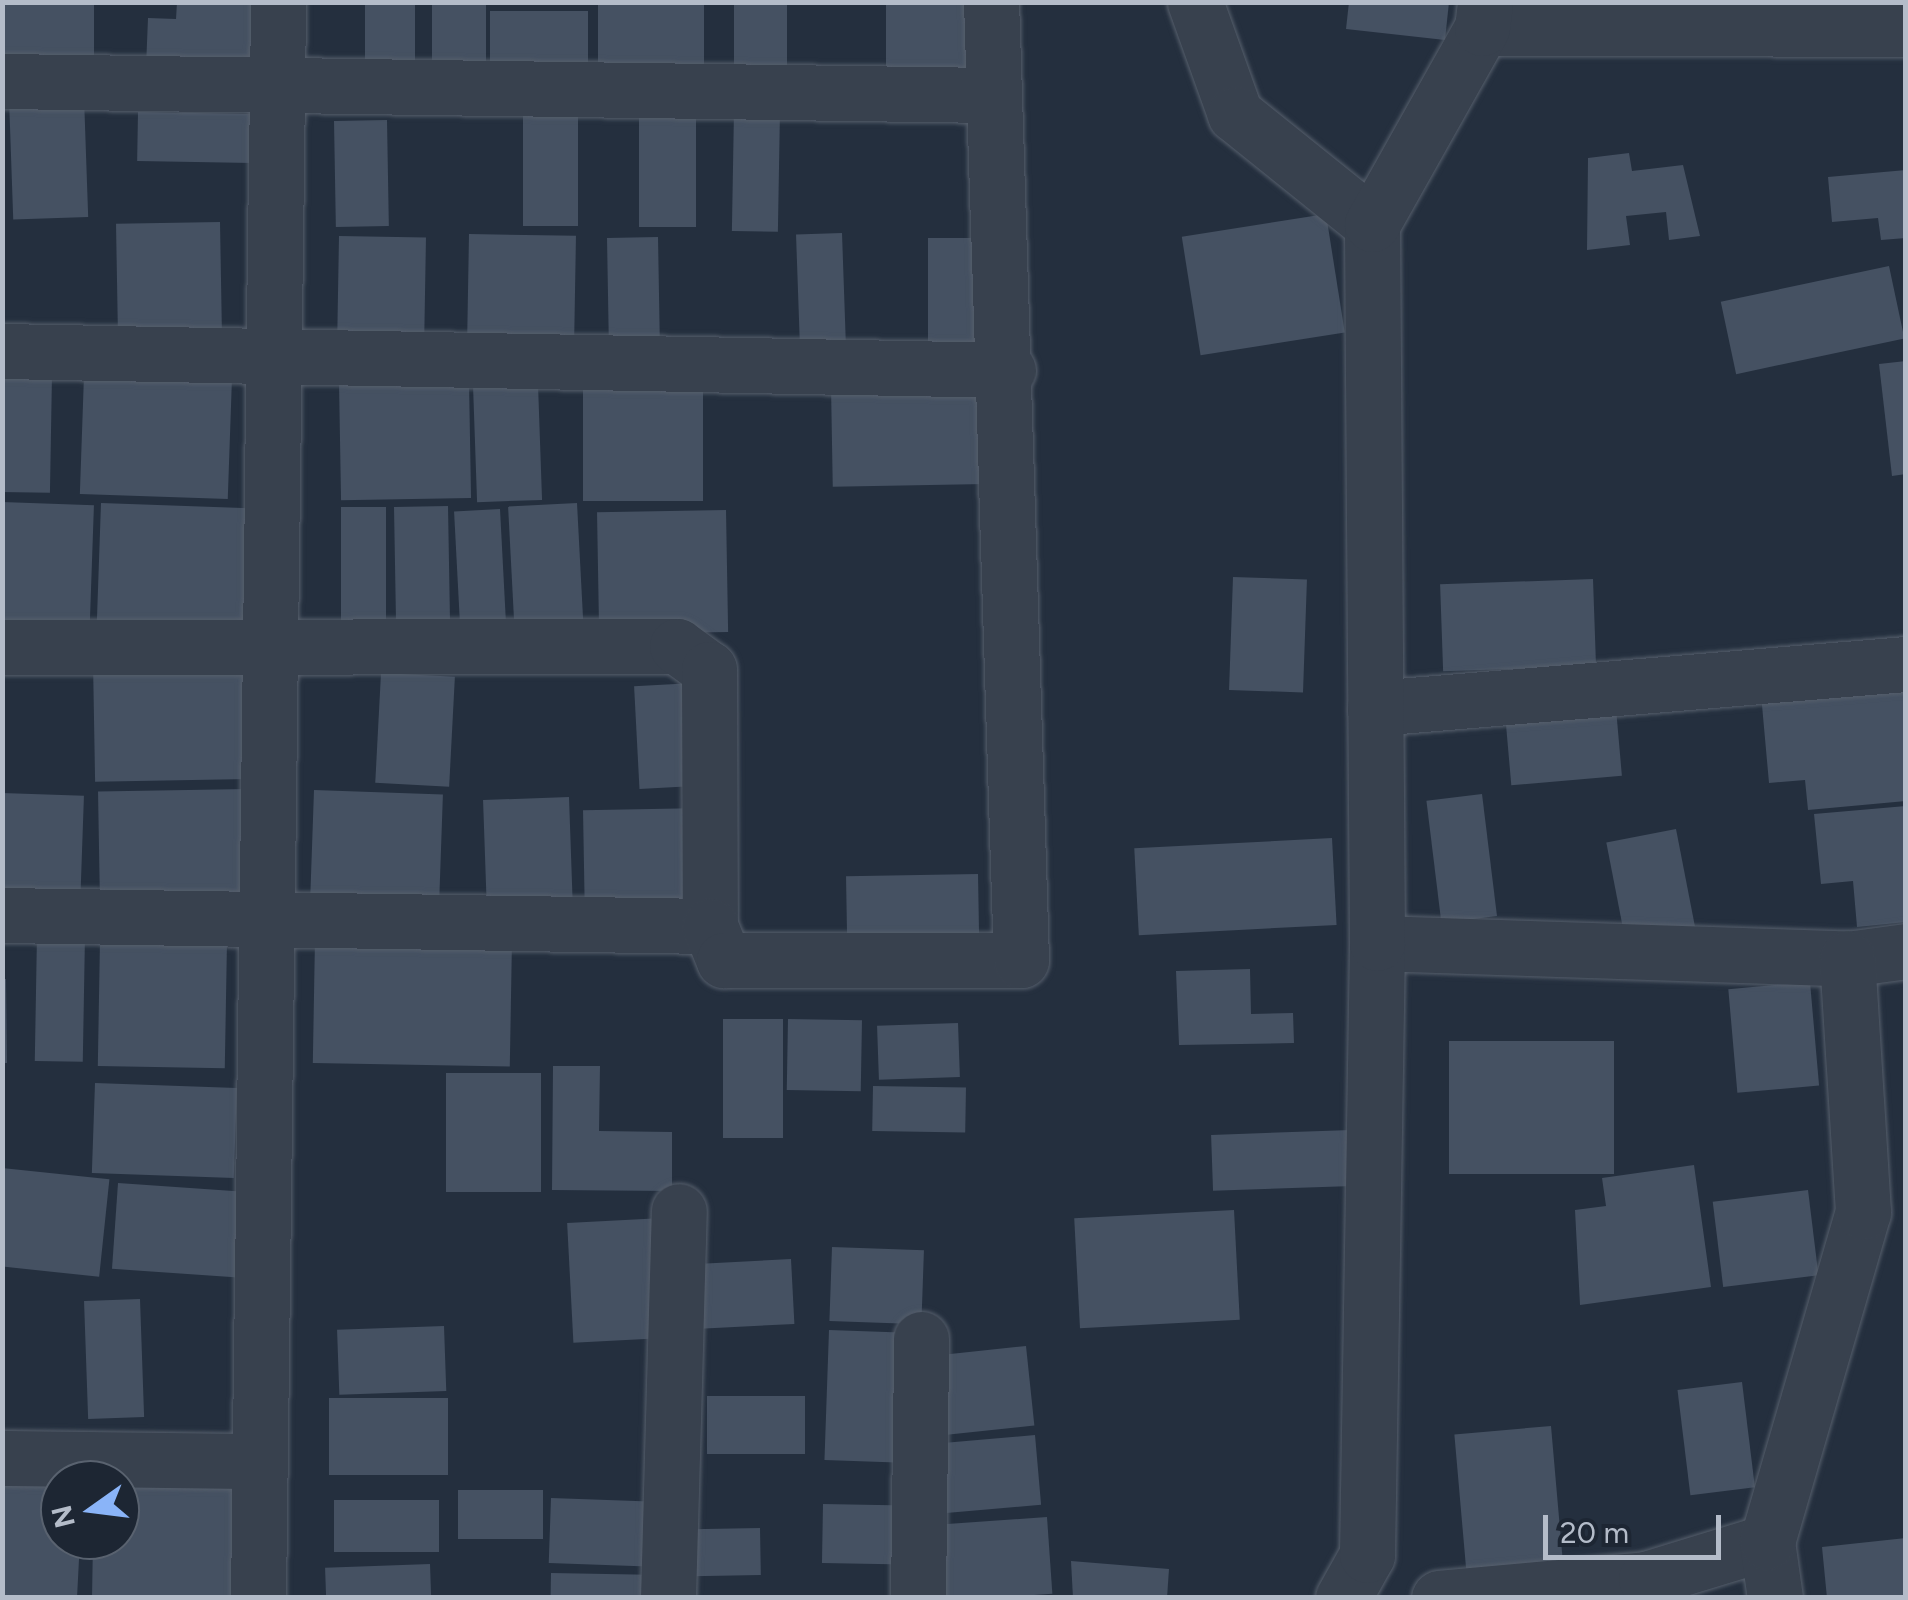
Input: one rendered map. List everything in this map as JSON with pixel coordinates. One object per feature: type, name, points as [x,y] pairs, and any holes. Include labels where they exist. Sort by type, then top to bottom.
[{"type":"street","points":[[258,1598],[274,647],[278,2]]},
{"type":"street","points":[[2,647],[677,646],[709,669],[710,926],[724,960],[1021,960],[1008,370],[992,2]]},
{"type":"street","points":[[1195,2],[1236,114],[1372,224]]},
{"type":"street","points":[[1415,1598],[1355,1576],[1377,943],[1372,224],[1484,15],[1906,29]]},
{"type":"street","points":[[2,81],[994,95]]},
{"type":"street","points":[[2,351],[1008,370]]},
{"type":"street","points":[[1374,708],[1906,664]]},
{"type":"street","points":[[2,915],[270,916],[710,926]]},
{"type":"street","points":[[1377,943],[1847,959],[1906,951]]},
{"type":"street","points":[[1776,1598],[1767,1542],[1863,1212],[1847,959]]},
{"type":"street","points":[[668,1598],[679,1211]]},
{"type":"street","points":[[918,1598],[921,1339]]},
{"type":"street","points":[[2,1458],[258,1461]]},
{"type":"street","points":[[1439,1598],[1646,1579],[1767,1542]]},
{"type":"building","points":[[3,2],[94,2],[94,74],[3,74]]},
{"type":"building","points":[[177,2],[254,2],[254,70],[146,67],[148,18],[176,19]]},
{"type":"building","points":[[365,2],[415,2],[415,78],[365,78]]},
{"type":"building","points":[[432,2],[486,2],[486,78],[432,78]]},
{"type":"building","points":[[598,2],[704,2],[704,82],[598,82]]},
{"type":"building","points":[[734,2],[787,2],[787,79],[734,79]]},
{"type":"building","points":[[886,2],[983,2],[983,81],[886,81]]},
{"type":"building","points":[[1349,2],[1449,2],[1445,40],[1346,29]]},
{"type":"building","points":[[490,11],[588,11],[588,75],[490,75]]},
{"type":"building","points":[[84,97],[88,217],[13,220],[9,100]]},
{"type":"building","points":[[639,99],[696,99],[696,227],[639,227]]},
{"type":"building","points":[[734,110],[780,111],[778,232],[732,231]]},
{"type":"building","points":[[138,112],[253,114],[252,163],[137,161]]},
{"type":"building","points":[[523,114],[578,114],[578,226],[523,226]]},
{"type":"building","points":[[387,120],[389,226],[336,227],[334,121]]},
{"type":"building","points":[[1629,153],[1632,171],[1683,165],[1700,236],[1669,240],[1666,212],[1626,216],[1630,245],[1587,250],[1588,158]]},
{"type":"building","points":[[1906,170],[1906,238],[1881,240],[1878,218],[1832,222],[1828,177]]},
{"type":"building","points":[[1326,214],[1345,333],[1201,355],[1182,237]]},
{"type":"building","points":[[220,222],[222,344],[118,346],[116,224]]},
{"type":"building","points":[[842,233],[846,346],[800,348],[796,235]]},
{"type":"building","points":[[469,234],[576,236],[574,347],[467,345]]},
{"type":"building","points":[[339,236],[426,238],[424,342],[337,340]]},
{"type":"building","points":[[658,237],[660,344],[609,345],[607,238]]},
{"type":"building","points":[[928,238],[984,238],[984,355],[928,355]]},
{"type":"building","points":[[1889,266],[1904,338],[1736,374],[1721,302]]},
{"type":"building","points":[[1906,361],[1906,474],[1892,476],[1879,364]]},
{"type":"building","points":[[2,374],[52,375],[50,493],[2,492]]},
{"type":"building","points":[[84,375],[232,380],[228,499],[80,494]]},
{"type":"building","points":[[583,377],[703,377],[703,501],[583,501]]},
{"type":"building","points":[[469,381],[471,498],[341,500],[339,383]]},
{"type":"building","points":[[538,384],[542,500],[477,502],[473,386]]},
{"type":"building","points":[[984,384],[986,484],[833,487],[831,387]]},
{"type":"building","points":[[2,502],[94,505],[90,625],[2,622]]},
{"type":"building","points":[[101,503],[250,508],[246,632],[97,627]]},
{"type":"building","points":[[577,503],[584,634],[515,637],[508,507]]},
{"type":"building","points":[[448,506],[450,629],[396,630],[394,507]]},
{"type":"building","points":[[341,507],[386,507],[386,628],[341,628]]},
{"type":"building","points":[[500,509],[507,635],[461,637],[454,511]]},
{"type":"building","points":[[726,510],[728,632],[599,634],[597,512]]},
{"type":"building","points":[[1233,577],[1307,580],[1303,693],[1229,690]]},
{"type":"building","points":[[1593,579],[1596,666],[1443,671],[1440,584]]},
{"type":"building","points":[[247,660],[249,779],[95,782],[93,663]]},
{"type":"building","points":[[381,673],[455,677],[449,787],[375,783]]},
{"type":"building","points":[[1906,681],[1906,801],[1808,810],[1805,780],[1769,783],[1761,694]]},
{"type":"building","points":[[694,683],[699,786],[639,789],[634,686]]},
{"type":"building","points":[[1615,697],[1622,776],[1511,785],[1504,707]]},
{"type":"building","points":[[247,789],[249,894],[100,897],[98,792]]},
{"type":"building","points":[[314,790],[443,795],[439,907],[310,903]]},
{"type":"building","points":[[2,793],[84,796],[80,896],[2,893]]},
{"type":"building","points":[[1482,794],[1497,916],[1441,923],[1426,801]]},
{"type":"building","points":[[569,797],[573,911],[487,914],[483,800]]},
{"type":"building","points":[[1906,806],[1906,922],[1857,927],[1853,881],[1821,884],[1814,814]]},
{"type":"building","points":[[705,808],[707,911],[585,913],[583,810]]},
{"type":"building","points":[[1676,829],[1696,932],[1626,946],[1606,843]]},
{"type":"building","points":[[1332,838],[1337,925],[1139,935],[1134,848]]},
{"type":"building","points":[[978,874],[979,946],[847,948],[846,876]]},
{"type":"building","points":[[37,934],[85,935],[83,1062],[35,1061]]},
{"type":"building","points":[[315,938],[512,941],[510,1066],[313,1063]]},
{"type":"building","points":[[100,940],[227,942],[225,1068],[98,1066]]},
{"type":"building","points":[[1250,969],[1251,1014],[1293,1013],[1294,1043],[1179,1045],[1176,971]]},
{"type":"building","points":[[2,979],[6,979],[7,1063],[2,1063]]},
{"type":"building","points":[[1810,982],[1819,1086],[1737,1093],[1728,989]]},
{"type":"building","points":[[723,1019],[783,1019],[783,1138],[723,1138]]},
{"type":"building","points":[[788,1019],[862,1020],[861,1091],[787,1090]]},
{"type":"building","points":[[958,1023],[960,1077],[879,1080],[877,1026]]},
{"type":"building","points":[[1449,1041],[1614,1041],[1614,1174],[1449,1174]]},
{"type":"building","points":[[553,1066],[600,1066],[599,1131],[672,1132],[672,1191],[552,1190]]},
{"type":"building","points":[[446,1073],[541,1073],[541,1192],[446,1192]]},
{"type":"building","points":[[95,1083],[237,1088],[234,1178],[92,1173]]},
{"type":"building","points":[[873,1086],[966,1088],[965,1133],[872,1131]]},
{"type":"building","points":[[1351,1130],[1353,1186],[1213,1191],[1211,1135]]},
{"type":"building","points":[[1694,1165],[1711,1287],[1580,1305],[1575,1210],[1606,1206],[1602,1178]]},
{"type":"building","points":[[2,1168],[109,1179],[99,1277],[2,1267]]},
{"type":"building","points":[[118,1183],[248,1192],[242,1278],[112,1269]]},
{"type":"building","points":[[1808,1190],[1818,1275],[1723,1287],[1713,1202]]},
{"type":"building","points":[[1234,1210],[1240,1320],[1080,1328],[1074,1218]]},
{"type":"building","points":[[663,1218],[669,1338],[573,1343],[567,1223]]},
{"type":"building","points":[[832,1247],[924,1250],[921,1324],[829,1321]]},
{"type":"building","points":[[791,1259],[794,1324],[686,1330],[682,1265]]},
{"type":"building","points":[[140,1299],[144,1417],[88,1419],[84,1301]]},
{"type":"building","points":[[444,1326],[446,1391],[339,1395],[337,1330]]},
{"type":"building","points":[[829,1330],[908,1333],[903,1463],[824,1460]]},
{"type":"building","points":[[1026,1346],[1034,1426],[940,1435],[932,1356]]},
{"type":"building","points":[[1742,1382],[1755,1487],[1690,1495],[1677,1390]]},
{"type":"building","points":[[707,1396],[805,1396],[805,1454],[707,1454]]},
{"type":"building","points":[[329,1398],[448,1398],[448,1475],[329,1475]]},
{"type":"building","points":[[1551,1426],[1564,1570],[1467,1579],[1454,1434]]},
{"type":"building","points":[[1035,1435],[1041,1505],[940,1514],[934,1444]]},
{"type":"building","points":[[246,1477],[245,1598],[92,1598],[93,1560],[140,1560],[140,1480]]},
{"type":"building","points":[[2,1480],[40,1482],[40,1560],[79,1560],[77,1598],[2,1598]]},
{"type":"building","points":[[458,1490],[543,1490],[543,1539],[458,1539]]},
{"type":"building","points":[[551,1498],[664,1502],[662,1567],[549,1563]]},
{"type":"building","points":[[334,1500],[439,1500],[439,1552],[334,1552]]},
{"type":"building","points":[[823,1504],[906,1505],[905,1564],[822,1563]]},
{"type":"building","points":[[1047,1517],[1052,1594],[945,1598],[940,1524]]},
{"type":"building","points":[[760,1528],[761,1575],[692,1576],[691,1529]]},
{"type":"building","points":[[1906,1538],[1906,1598],[1827,1598],[1822,1547]]},
{"type":"building","points":[[1071,1561],[1169,1569],[1167,1598],[1073,1598]]},
{"type":"building","points":[[430,1564],[431,1598],[326,1598],[325,1568]]},
{"type":"building","points":[[551,1573],[663,1575],[663,1598],[551,1598]]}]
